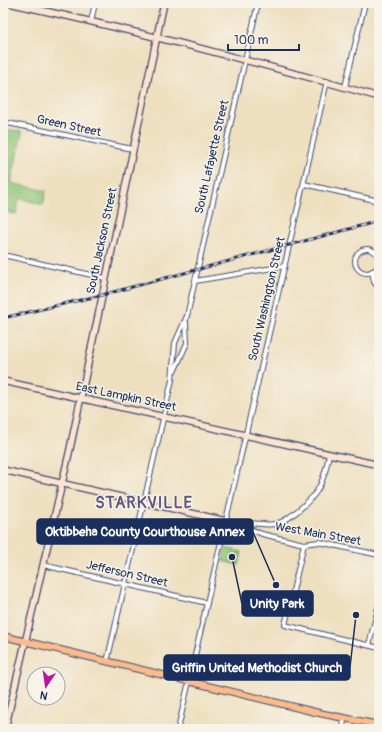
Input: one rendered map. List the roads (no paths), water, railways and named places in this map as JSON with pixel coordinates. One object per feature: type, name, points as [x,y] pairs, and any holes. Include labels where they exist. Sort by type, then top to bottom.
[{"type":"main road","points":[[3,636],[344,719],[379,725]]},
{"type":"street","points":[[9,3],[36,6],[91,22],[327,81],[379,96]]},
{"type":"street","points":[[91,22],[96,3]]},
{"type":"street","name":"South Jackson Street","points":[[5,729],[81,398],[132,149],[164,3]]},
{"type":"street","name":"South Lafayette Street","points":[[172,380],[187,344],[187,316],[258,3]]},
{"type":"street","points":[[345,87],[365,3]]},
{"type":"street","name":"South Washington Street","points":[[178,729],[327,81]]},
{"type":"street","name":"Green Street","points":[[3,122],[132,149]]},
{"type":"street","points":[[304,184],[379,201]]},
{"type":"street","points":[[367,249],[377,255],[378,266],[372,271],[365,272],[358,268],[356,258],[360,252],[367,249]]},
{"type":"street","points":[[3,255],[105,278]]},
{"type":"street","points":[[195,281],[285,266]]},
{"type":"street","points":[[372,271],[374,282],[379,288]]},
{"type":"street","name":"South Lafayette Street","points":[[107,662],[172,380],[175,343],[187,316]]},
{"type":"street","points":[[180,332],[186,333]]},
{"type":"street","points":[[175,353],[177,356],[182,355]]},
{"type":"street","name":"East Lampkin Street","points":[[3,381],[164,415],[379,465]]},
{"type":"street","points":[[239,524],[251,522],[257,524],[281,523],[314,496],[322,480],[329,454]]},
{"type":"street","points":[[3,470],[226,521]]},
{"type":"street","name":"West Main Street","points":[[226,521],[239,524],[255,531],[304,544],[319,542],[379,555]]},
{"type":"street","name":"West Main Street","points":[[255,531],[257,524]]},
{"type":"street","points":[[304,544],[285,625],[379,648]]},
{"type":"street","name":"Jefferson Street","points":[[43,565],[207,603]]},
{"type":"street","points":[[369,646],[379,604]]},
{"type":"street","points":[[343,729],[344,719]]},
{"type":"railway","points":[[3,318],[102,295],[379,221]]},
{"type":"place","name":"Unity Park","points":[[232,557]]},
{"type":"place","name":"Oktibbeha County Courthouse Annex","points":[[276,585]]},
{"type":"place","name":"Griffin United Methodist Church","points":[[356,615]]},
{"type":"district","name":"STARKVILLE","points":[[144,503]]}]
